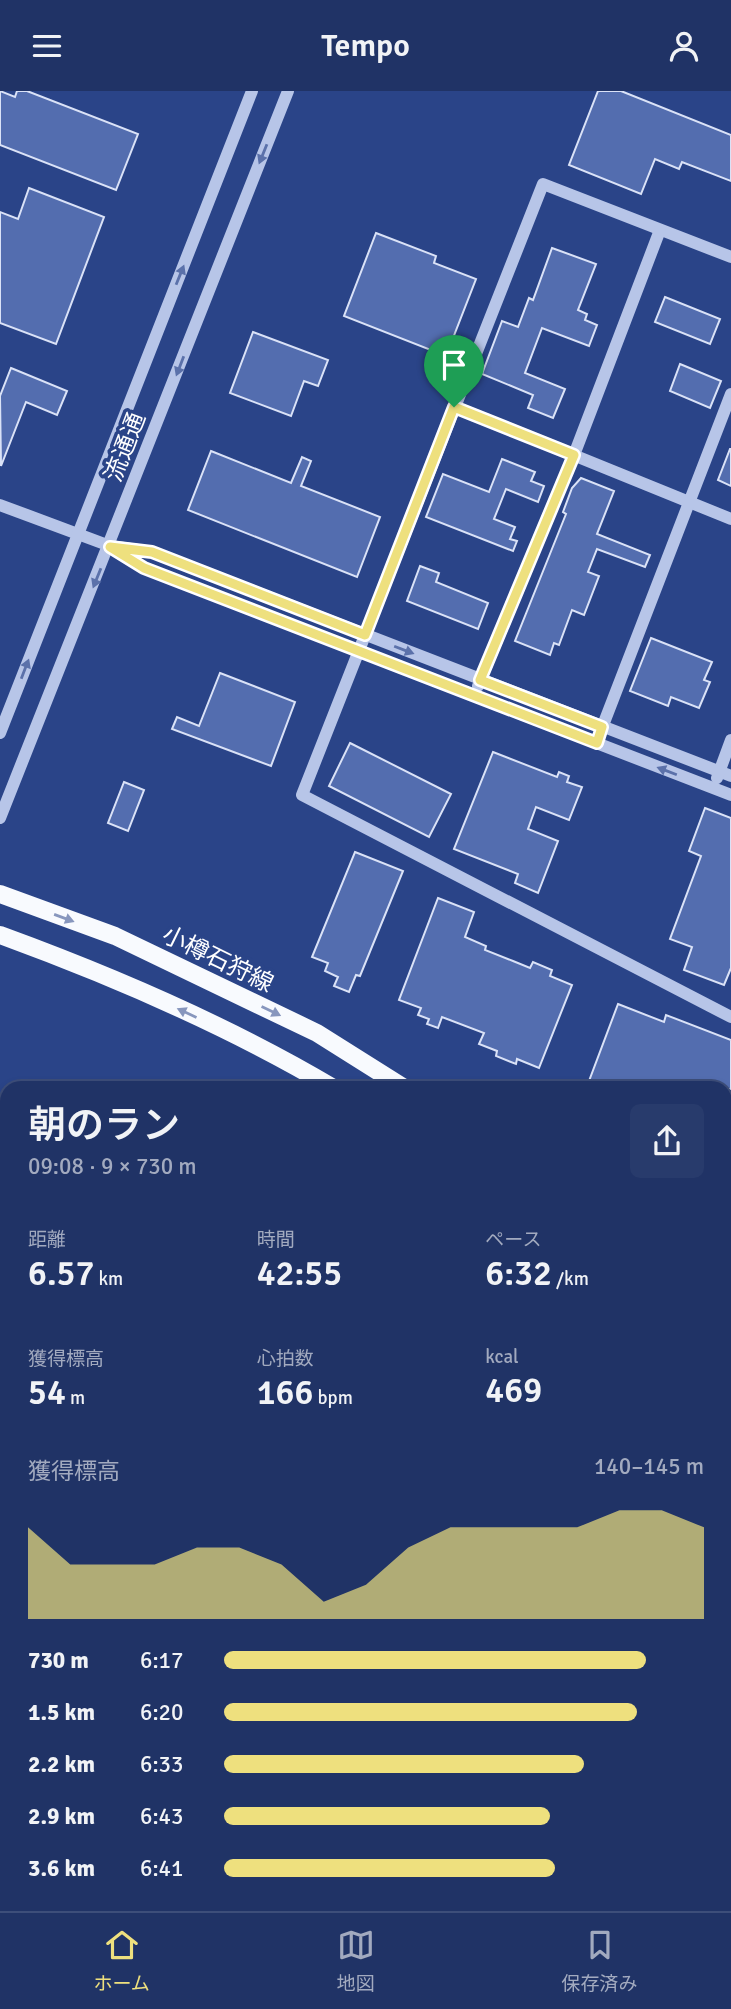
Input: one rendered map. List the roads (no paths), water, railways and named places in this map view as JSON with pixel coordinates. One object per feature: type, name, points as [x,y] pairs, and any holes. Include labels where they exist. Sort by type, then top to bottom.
[{"type":"main road","name":"小樽石狩線","points":[[0,894],[115,936],[304,1027],[393,1081]]},
{"type":"main road","points":[[0,935],[101,972],[287,1060],[322,1081]]},
{"type":"street","name":"流通通","points":[[0,733],[253,91]]},
{"type":"street","name":"流通通","points":[[0,818],[110,547],[288,91]]},
{"type":"street","points":[[731,257],[543,184],[302,796],[731,1017]]},
{"type":"street","points":[[474,696],[574,455],[660,230]]},
{"type":"street","points":[[597,743],[731,394]]},
{"type":"street","points":[[454,407],[731,519]]},
{"type":"street","points":[[0,505],[110,547],[144,568],[731,795]]},
{"type":"street","points":[[110,547],[152,552],[725,774]]},
{"type":"street","points":[[714,788],[725,774],[731,740]]}]
